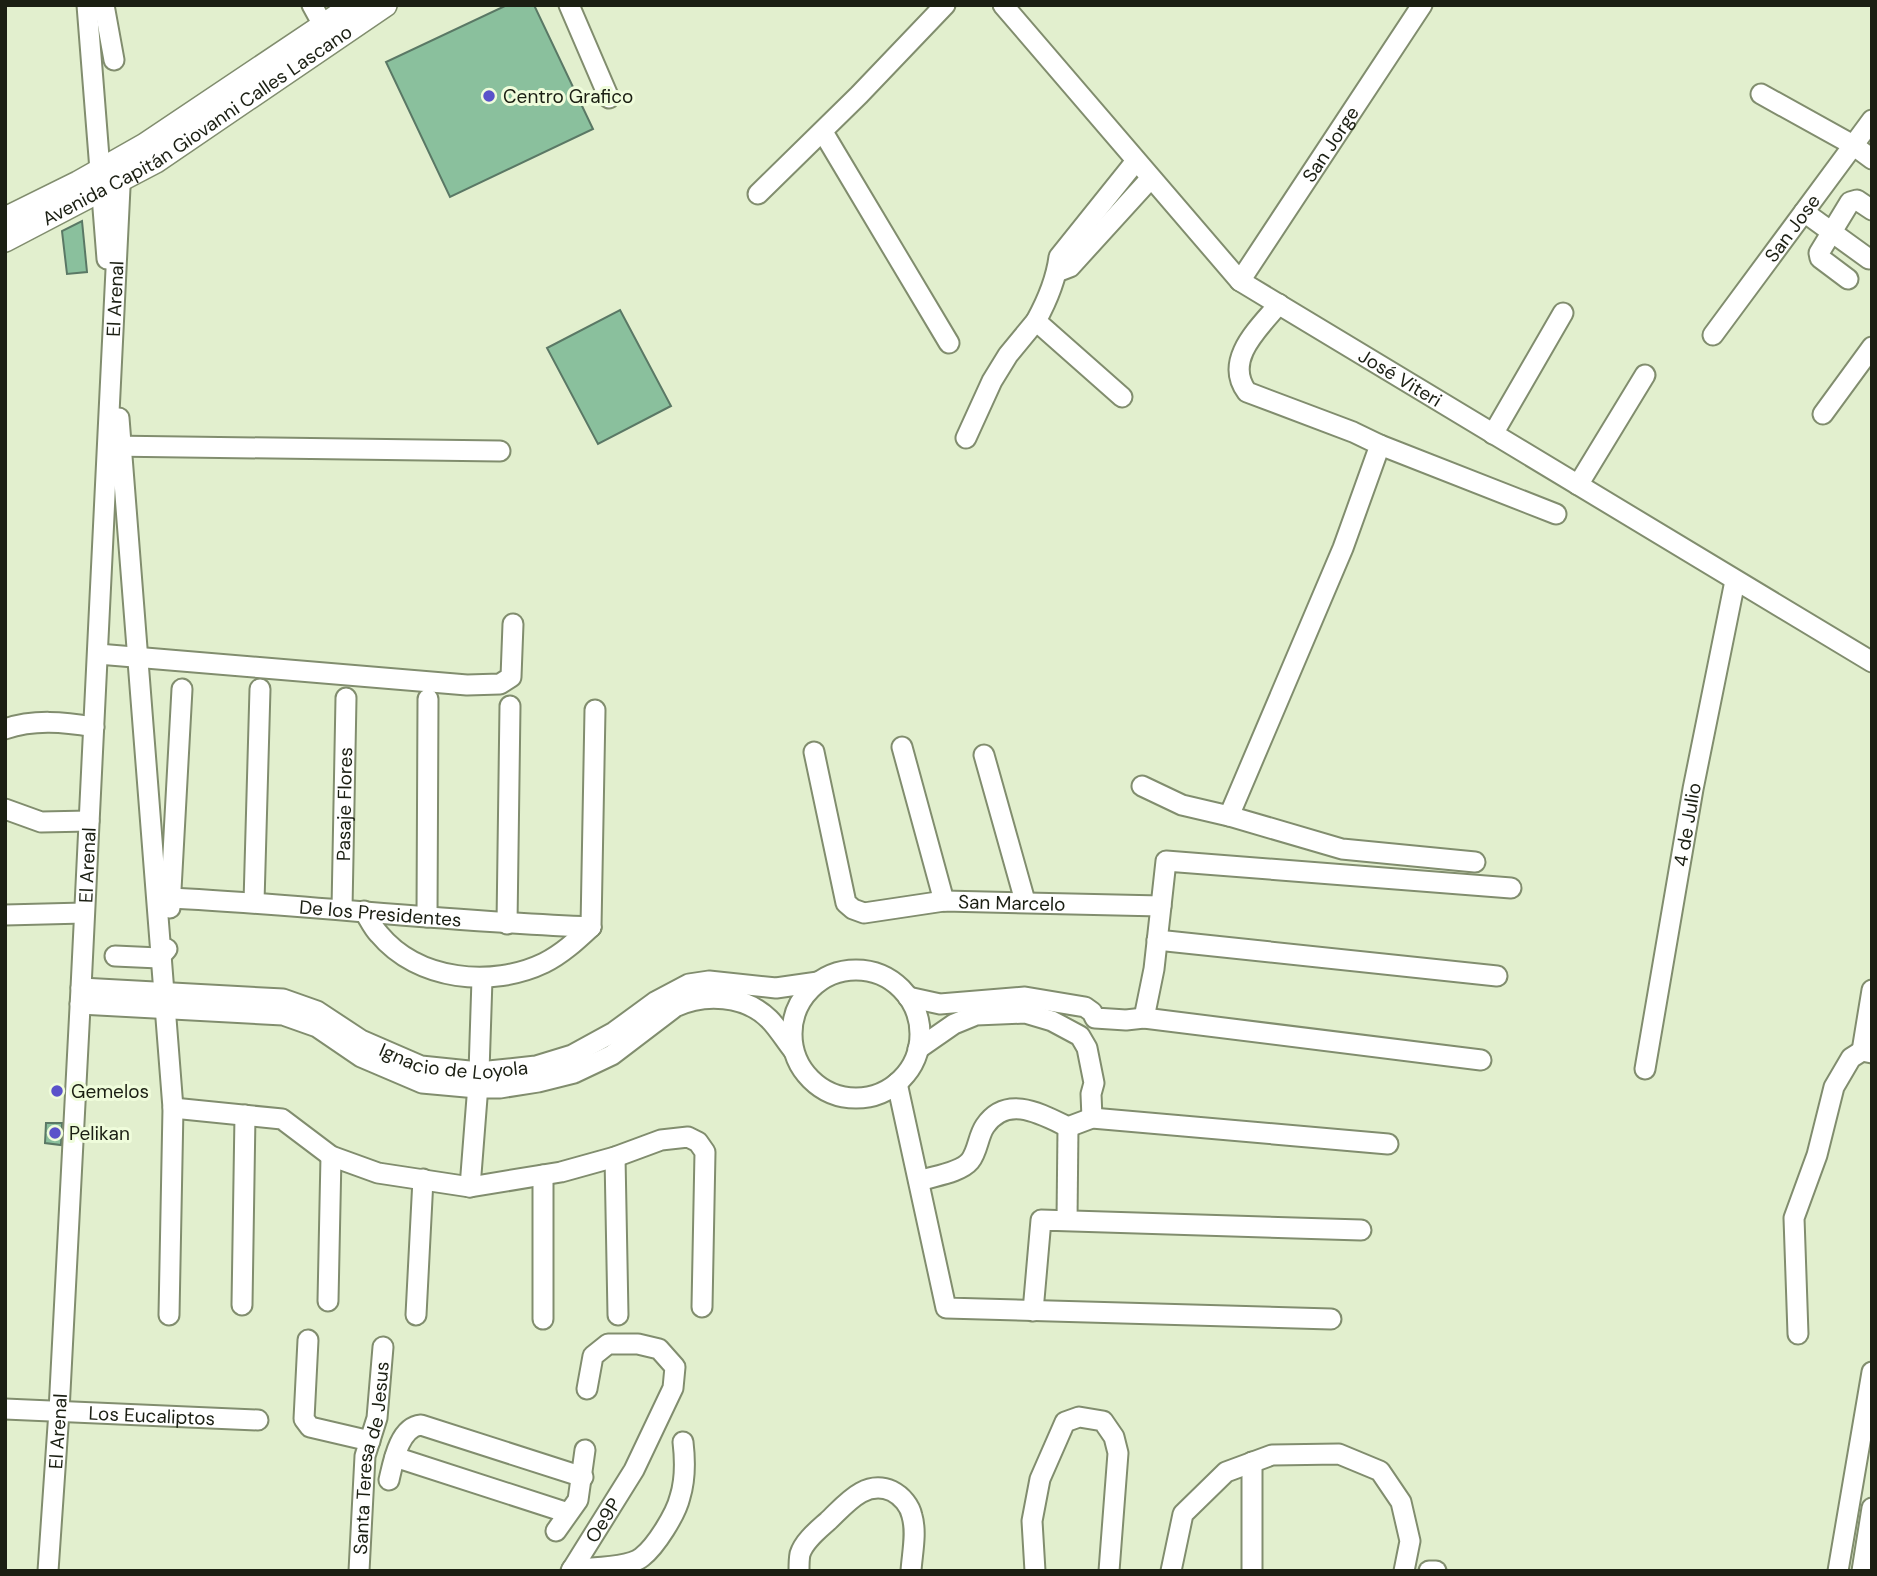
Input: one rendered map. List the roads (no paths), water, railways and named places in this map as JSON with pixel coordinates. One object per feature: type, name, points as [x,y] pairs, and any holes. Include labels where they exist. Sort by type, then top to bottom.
[{"type":"main road","name":"Avenida Capitán Giovanni Calles Lascano","points":[[5,240],[121,170],[318,15],[354,5]]},
{"type":"main road","name":"Avenida Capitán Giovanni Calles Lascano","points":[[5,219],[121,170],[156,161],[385,5]]},
{"type":"street","points":[[87,5],[173,1108],[169,1315]]},
{"type":"street","points":[[104,5],[114,60]]},
{"type":"street","points":[[569,5],[609,98]]},
{"type":"street","points":[[758,194],[823,132],[945,5]]},
{"type":"street","name":"José Viteri","points":[[1003,5],[1240,281],[1872,662]]},
{"type":"street","name":"San Jorge","points":[[1240,281],[1422,5]]},
{"type":"street","points":[[1761,94],[1853,145],[1872,159]]},
{"type":"street","name":"San Jose","points":[[1713,335],[1872,120]]},
{"type":"street","points":[[823,132],[948,343]]},
{"type":"street","points":[[966,438],[992,381],[1046,302],[1057,272],[1059,257],[1136,161]]},
{"type":"street","name":"El Arenal","points":[[48,1571],[85,914],[121,170]]},
{"type":"street","points":[[1057,272],[1070,267],[1151,178]]},
{"type":"street","points":[[1848,279],[1818,255],[1850,202],[1857,200],[1872,210]]},
{"type":"street","points":[[1804,212],[1870,259]]},
{"type":"street","points":[[1279,304],[1240,356],[1239,381],[1247,392],[1556,514]]},
{"type":"street","points":[[1493,434],[1563,313]]},
{"type":"street","points":[[1035,321],[1122,397]]},
{"type":"street","points":[[1823,414],[1872,347]]},
{"type":"street","points":[[1577,485],[1645,374]]},
{"type":"street","points":[[1230,816],[1343,548],[1380,445]]},
{"type":"street","points":[[108,446],[500,451]]},
{"type":"street","name":"4 de Julio","points":[[1645,1069],[1693,789],[1735,581]]},
{"type":"street","points":[[97,654],[467,685],[500,684],[511,677],[513,624]]},
{"type":"street","points":[[115,956],[159,958],[167,951],[182,689]]},
{"type":"street","points":[[254,902],[260,689]]},
{"type":"street","name":"Pasaje Flores","points":[[342,909],[346,698]]},
{"type":"street","points":[[427,917],[428,699]]},
{"type":"street","points":[[507,924],[510,706]]},
{"type":"street","points":[[364,911],[379,935],[400,953],[424,967],[452,975],[482,979],[509,975],[543,963],[569,947],[591,927],[595,710]]},
{"type":"street","points":[[5,729],[23,723],[63,722],[94,727]]},
{"type":"street","points":[[902,747],[944,901]]},
{"type":"street","name":"San Marcelo","points":[[814,751],[846,903],[853,909],[864,913],[944,901],[1161,906]]},
{"type":"street","points":[[984,755],[1025,901]]},
{"type":"street","points":[[1142,786],[1182,805],[1230,816],[1342,849],[1475,862]]},
{"type":"street","points":[[5,809],[41,822],[89,821]]},
{"type":"street","points":[[1144,1018],[1154,970],[1166,861],[1511,888]]},
{"type":"street","name":"De los Presidentes","points":[[171,898],[254,902],[507,924],[591,927]]},
{"type":"street","points":[[5,915],[85,914]]},
{"type":"street","points":[[1157,940],[1497,976]]},
{"type":"street","points":[[856,970],[876,973],[894,982],[908,997],[917,1014],[920,1032],[918,1049],[910,1068],[897,1083],[878,1094],[857,1098],[836,1095],[816,1085],[802,1069],[793,1050],[792,1021],[804,996],[818,982],[836,973],[856,970]]},
{"type":"street","points":[[470,1187],[482,979]]},
{"type":"street","name":"Ignacio de Loyola","points":[[618,1040],[655,1002],[689,984],[709,981],[776,988],[818,982]]},
{"type":"street","points":[[1798,1334],[1794,1218],[1816,1155],[1835,1087],[1851,1058],[1867,1052],[1872,990]]},
{"type":"street","name":"Ignacio de Loyola","points":[[80,996],[282,999],[317,1011],[357,1046],[478,1080],[536,1066],[618,1040],[686,1002],[719,999],[749,1005],[769,1018],[793,1050]]},
{"type":"street","points":[[908,997],[940,1004],[1025,997],[1085,1007],[1095,1018],[1144,1018],[1481,1060]]},
{"type":"street","points":[[918,1049],[954,1024],[976,1015],[1024,1013],[1052,1021],[1080,1035],[1087,1048],[1094,1083],[1091,1094],[1092,1118]]},
{"type":"street","points":[[1080,1035],[1088,1032],[1095,1018]]},
{"type":"street","points":[[897,1083],[947,1308],[1331,1319]]},
{"type":"street","points":[[173,1108],[282,1119],[331,1156],[378,1173],[470,1187],[561,1172],[615,1157],[661,1140],[688,1137],[698,1142],[705,1152],[702,1307]]},
{"type":"street","points":[[919,1181],[960,1168],[970,1161],[984,1126],[999,1111],[1013,1108],[1031,1109],[1068,1127],[1092,1118],[1388,1144]]},
{"type":"street","points":[[242,1305],[245,1115]]},
{"type":"street","points":[[1067,1220],[1068,1127]]},
{"type":"street","points":[[328,1301],[331,1156]]},
{"type":"street","points":[[615,1157],[618,1315]]},
{"type":"street","points":[[543,1175],[543,1319]]},
{"type":"street","points":[[416,1315],[423,1179]]},
{"type":"street","points":[[1033,1311],[1041,1220],[1361,1230]]},
{"type":"street","points":[[308,1340],[304,1419],[310,1427],[370,1441]]},
{"type":"street","name":"Oe9P","points":[[571,1570],[634,1470],[673,1388],[675,1367],[659,1349],[638,1344],[608,1344],[593,1356],[587,1389]]},
{"type":"street","name":"Santa Teresa de Jesus","points":[[359,1571],[365,1456],[377,1418],[383,1347]]},
{"type":"street","points":[[1838,1571],[1872,1372]]},
{"type":"street","name":"Los Eucaliptos","points":[[5,1409],[258,1420]]},
{"type":"street","points":[[1035,1571],[1032,1521],[1040,1479],[1065,1422],[1079,1417],[1103,1421],[1114,1437],[1118,1453],[1109,1571]]},
{"type":"street","points":[[389,1480],[395,1457],[408,1430],[421,1425],[583,1477]]},
{"type":"street","points":[[571,1570],[614,1566],[641,1559],[663,1531],[680,1497],[683,1442]]},
{"type":"street","points":[[556,1531],[573,1506],[583,1477],[585,1450]]},
{"type":"street","points":[[1171,1571],[1183,1514],[1226,1472],[1272,1455],[1339,1454],[1380,1471],[1401,1502],[1410,1541],[1404,1571]]},
{"type":"street","points":[[395,1457],[606,1514]]},
{"type":"street","points":[[1252,1462],[1252,1571]]},
{"type":"street","points":[[799,1571],[800,1554],[818,1530],[856,1495],[870,1488],[880,1487],[906,1502],[912,1516],[911,1571]]},
{"type":"street","points":[[1862,1571],[1872,1508]]},
{"type":"street","points":[[1429,1571],[1436,1571]]},
{"type":"place","name":"Centro Grafico","points":[[489,96]]},
{"type":"place","name":"Gemelos","points":[[57,1091]]},
{"type":"place","name":"Pelikan","points":[[55,1133]]}]
